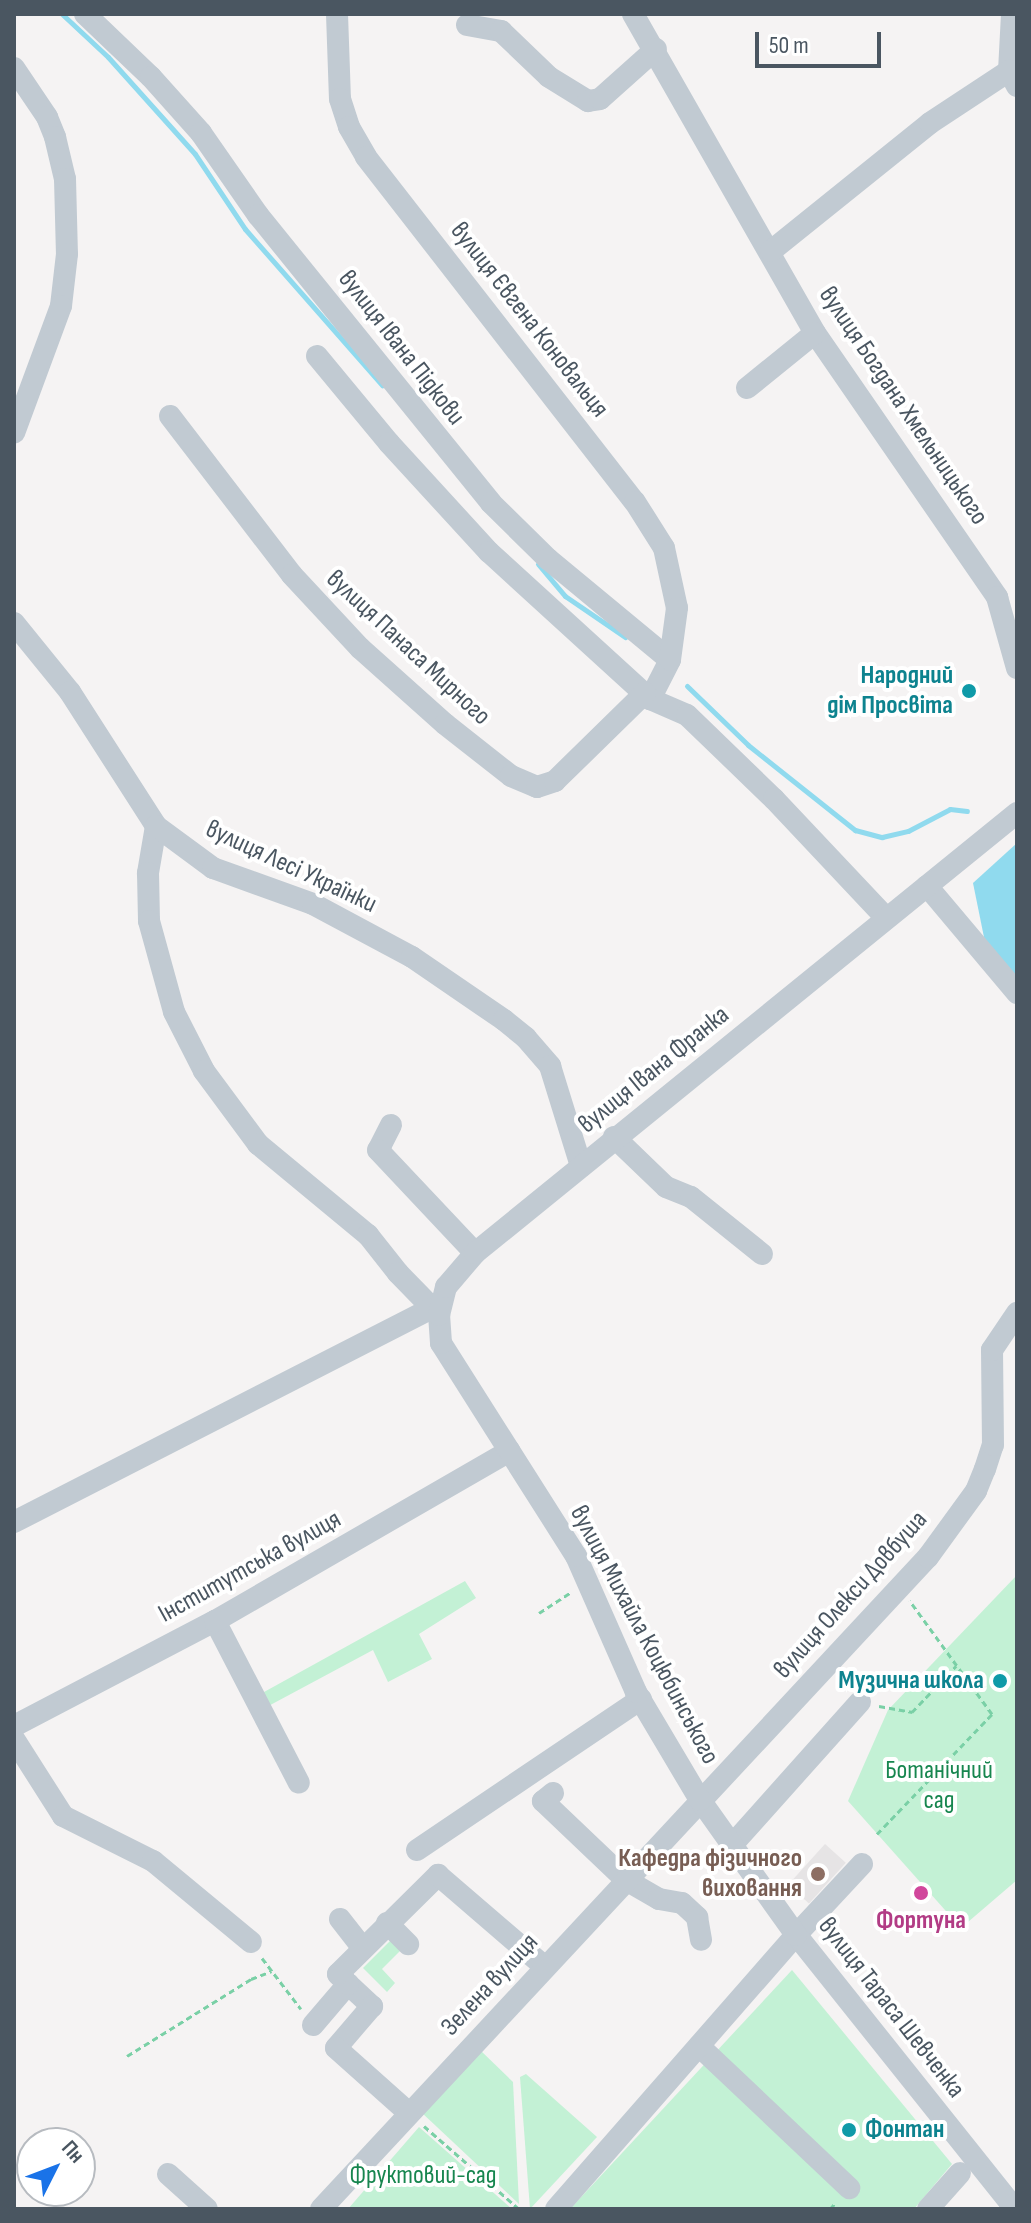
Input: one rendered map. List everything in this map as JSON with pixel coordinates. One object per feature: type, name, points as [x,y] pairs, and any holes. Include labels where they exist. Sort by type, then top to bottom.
[{"type":"street","name":"вулиця Івана Підкови","points":[[85,14],[151,77],[201,133],[258,215],[491,503],[548,559],[670,660]]},
{"type":"street","name":"вулиця Євгена Коновальця","points":[[337,14],[340,99],[349,127],[366,157],[635,502],[664,548],[677,608],[670,660]]},
{"type":"street","name":"вулиця Богдана Хмельницького","points":[[633,14],[656,49],[815,333],[997,597],[1017,668]]},
{"type":"street","points":[[771,251],[930,123],[1013,78],[1012,14]]},
{"type":"street","points":[[467,25],[501,31],[549,77],[588,101],[600,99],[656,49]]},
{"type":"street","points":[[14,68],[47,117],[55,137],[65,179],[67,254],[61,306],[14,433]]},
{"type":"street","points":[[747,388],[815,333]]},
{"type":"street","points":[[317,356],[389,443],[489,552],[648,696],[687,715],[809,835],[886,918]]},
{"type":"street","name":"вулиця Панаса Мирного","points":[[170,416],[292,575],[360,648],[445,724],[511,776],[537,787],[555,781],[648,696]]},
{"type":"street","points":[[14,623],[70,692],[156,826]]},
{"type":"street","points":[[648,696],[670,660]]},
{"type":"street","name":"вулиця Івана Франка","points":[[435,1312],[446,1287],[475,1253],[614,1137],[1017,813]]},
{"type":"street","name":"вулиця Лесі Українки","points":[[156,826],[213,868],[313,904],[412,957],[504,1020],[550,1066],[581,1166]]},
{"type":"street","name":"вулиця Михайла Коцюбинського","points":[[156,826],[147,888],[153,940],[174,1012],[204,1071],[258,1144],[376,1242],[435,1312],[441,1343],[576,1556],[641,1699],[700,1800]]},
{"type":"street","points":[[927,886],[1017,993]]},
{"type":"street","points":[[391,1125],[378,1150],[475,1253]]},
{"type":"street","points":[[614,1137],[666,1187],[691,1197],[762,1254]]},
{"type":"street","points":[[14,1522],[435,1312]]},
{"type":"street","name":"вулиця Олекси Довбуша","points":[[700,1800],[900,1587],[976,1491],[993,1445],[992,1350],[1017,1313]]},
{"type":"street","name":"Інститутська вулиця","points":[[14,1726],[215,1621],[509,1451]]},
{"type":"street","points":[[215,1621],[299,1783]]},
{"type":"street","points":[[417,1850],[641,1699]]},
{"type":"street","points":[[732,1845],[860,1702]]},
{"type":"street","points":[[14,1739],[63,1816],[153,1861],[251,1942]]},
{"type":"street","points":[[553,1793],[543,1801],[626,1880],[659,1899],[682,1903],[697,1917],[701,1940]]},
{"type":"street","name":"вулиця Тараса Шевченка","points":[[700,1800],[796,1935],[1015,2209]]},
{"type":"street","name":"Зелена вулиця","points":[[321,2209],[700,1800]]},
{"type":"street","points":[[556,2209],[862,1864]]},
{"type":"street","points":[[409,2113],[336,2048],[372,2006],[338,1974],[362,1947],[438,1875],[545,1967]]},
{"type":"street","points":[[340,1919],[362,1947]]},
{"type":"street","points":[[387,1923],[408,1944]]},
{"type":"street","points":[[313,2025],[348,1984]]},
{"type":"street","points":[[699,2046],[849,2188]]},
{"type":"street","points":[[928,2209],[960,2173]]},
{"type":"street","points":[[168,2174],[207,2209]]},
{"type":"path","points":[[539,1613],[587,1581]]},
{"type":"path","points":[[877,1834],[992,1714],[900,1587]]},
{"type":"path","points":[[860,1702],[912,1712],[957,1665]]},
{"type":"path","points":[[251,1942],[313,2025]]},
{"type":"path","points":[[127,2056],[251,1979],[272,1971]]},
{"type":"path","points":[[409,2113],[519,2209]]},
{"type":"shaded area","name":"Кафедра фізичного виховання","points":[[825,1844],[846,1863],[809,1904],[788,1885]]},
{"type":"green space","name":"Ботанічний сад","points":[[1017,1575],[1017,1880],[961,1928],[848,1801],[888,1710]]},
{"type":"green space","points":[[465,1581],[476,1598],[419,1634],[432,1659],[388,1682],[373,1650],[261,1710],[255,1697]]},
{"type":"green space","points":[[391,1940],[401,1950],[382,1969],[395,1983],[387,1992],[363,1968]]},
{"type":"green space","points":[[792,1970],[952,2164],[914,2209],[570,2209]]},
{"type":"green space","points":[[479,2049],[513,2082],[519,2204],[421,2112]]},
{"type":"green space","points":[[526,2074],[597,2137],[530,2209],[520,2077]]},
{"type":"green space","name":"Фруктовий-сад","points":[[419,2127],[512,2209],[348,2209]]},
{"type":"water","points":[[1017,843],[1017,987],[988,957],[973,883]]},
{"type":"waterway","points":[[62,14],[108,57],[195,154],[245,229],[382,385]]},
{"type":"waterway","points":[[538,564],[565,596],[625,637]]},
{"type":"waterway","points":[[687,686],[748,745],[855,830],[882,837],[908,831],[950,809],[967,811]]},
{"type":"place","name":"Народний дім Просвіта","points":[[969,691]]},
{"type":"place","name":"Музична школа","points":[[1000,1681]]},
{"type":"place","name":"Кафедра фізичного виховання","points":[[818,1874]]},
{"type":"place","name":"Фортуна","points":[[921,1893]]},
{"type":"place","name":"Фонтан","points":[[849,2130]]}]
